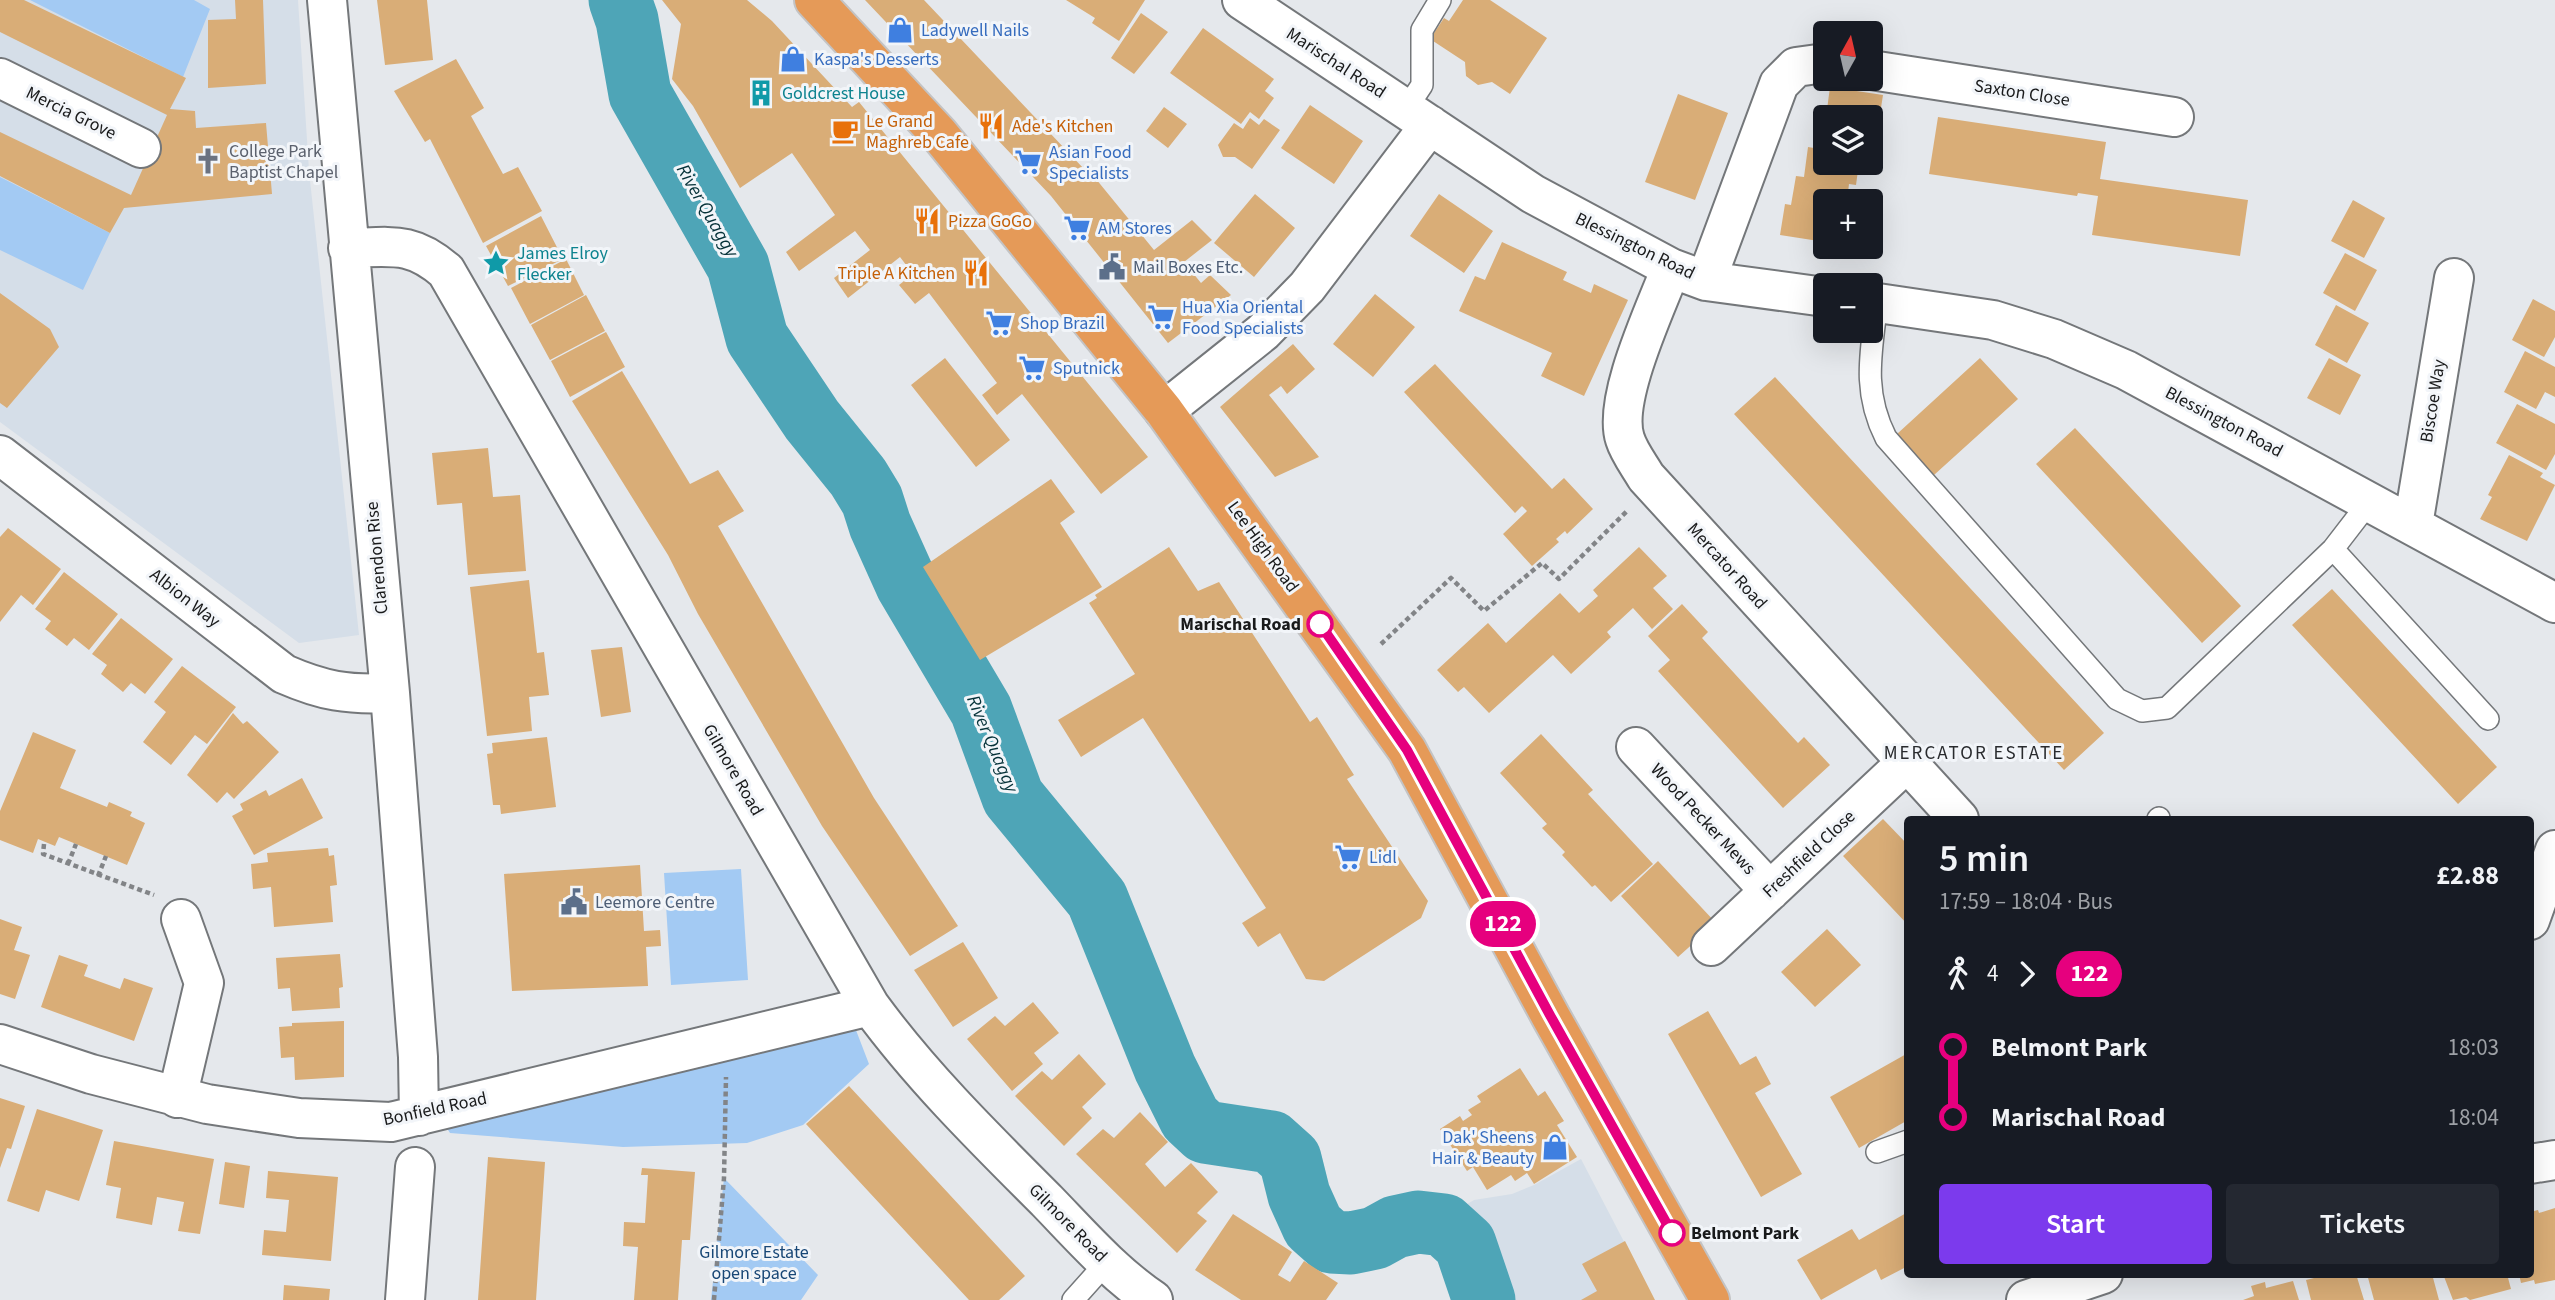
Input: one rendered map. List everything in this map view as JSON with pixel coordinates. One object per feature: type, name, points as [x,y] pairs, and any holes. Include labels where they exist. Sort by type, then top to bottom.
[{"type":"highway","name":"Lee High Road","points":[[814,0],[939,134],[1164,411],[1407,750],[1551,1017],[1710,1300]]},
{"type":"street","name":"Clarendon Rise","points":[[327,0],[390,693],[418,1057],[419,1116]]},
{"type":"street","name":"Marischal Road","points":[[1242,0],[1533,194]]},
{"type":"street","points":[[1689,274],[1779,84],[1796,67],[1813,65]]},
{"type":"street","name":"Saxton Close","points":[[1883,72],[2174,117]]},
{"type":"street","name":"Mercia Grove","points":[[0,78],[141,148]]},
{"type":"street","points":[[1164,411],[1263,332],[1307,288],[1418,117]]},
{"type":"street","name":"Blessington Road","points":[[1533,194],[1689,274],[1813,295]]},
{"type":"street","name":"Gilmore Road","points":[[348,248],[400,247],[426,254],[446,271],[870,1006],[940,1091],[1107,1262],[1153,1300]]},
{"type":"street","name":"Mercator Road","points":[[1689,274],[1633,367],[1624,403],[1624,438],[1646,477],[1956,816]]},
{"type":"street","name":"Biscoe Way","points":[[2413,525],[2454,278]]},
{"type":"street","name":"Blessington Road","points":[[1883,303],[1993,320],[2054,339],[2126,370],[2555,603]]},
{"type":"street","name":"Albion Way","points":[[0,455],[284,674],[316,687],[349,694],[390,693]]},
{"type":"street","name":"Wood Pecker Mews","points":[[1636,747],[1770,891]]},
{"type":"street","name":"Freshfield Close","points":[[1711,946],[1906,763]]},
{"type":"street","points":[[2534,909],[2555,850]]},
{"type":"street","points":[[177,1098],[204,983],[181,919]]},
{"type":"street","name":"Bonfield Road","points":[[0,1044],[91,1074],[177,1098],[299,1118],[391,1122],[870,1006]]},
{"type":"street","points":[[2534,1163],[2555,1160]]},
{"type":"street","points":[[405,1300],[415,1167]]},
{"type":"street","points":[[2026,1300],[2091,1278]]},
{"type":"lane","points":[[1418,117],[1422,85],[1422,30],[1440,0]]},
{"type":"lane","points":[[1872,343],[1869,390],[1875,417],[1886,438],[2117,699],[2142,711],[2167,708],[2333,549],[2370,501]]},
{"type":"lane","points":[[2333,549],[2488,719]]},
{"type":"lane","points":[[1877,1152],[1904,1142]]},
{"type":"lane","points":[[1073,1300],[1107,1262]]},
{"type":"path","points":[[1381,644],[1451,578],[1483,611],[1542,563],[1559,579],[1654,485]]},
{"type":"path","points":[[44,844],[43,854],[137,891],[173,899],[181,919]]},
{"type":"path","points":[[68,864],[76,844]]},
{"type":"path","points":[[98,876],[106,856]]},
{"type":"path","points":[[714,1300],[724,1178],[727,1040]]},
{"type":"shaded area","points":[[0,0],[298,0],[309,171],[359,635],[299,643],[0,422]]},
{"type":"shaded area","points":[[1581,1159],[1645,1282],[1610,1300],[1497,1300],[1479,1243],[1469,1228],[1452,1213],[1474,1200],[1512,1194],[1534,1185]]},
{"type":"green space","points":[[30,0],[194,0],[210,9],[183,77]]},
{"type":"green space","points":[[0,177],[110,233],[83,290],[0,250]]},
{"type":"green space","points":[[741,869],[748,980],[671,985],[664,873]]},
{"type":"green space","points":[[854,1025],[869,1064],[803,1125],[747,1143],[623,1147],[450,1133],[443,1122],[705,1066]]},
{"type":"green space","name":"Gilmore Estate open space","points":[[724,1178],[818,1275],[801,1300],[711,1300]]},
{"type":"building","points":[[0,0],[24,0],[186,78],[170,109],[195,111],[196,128],[266,123],[272,194],[124,208],[110,233],[0,176],[0,132],[131,195],[167,115],[0,32]]},
{"type":"building","points":[[235,0],[263,0],[266,84],[208,88],[208,20],[236,19]]},
{"type":"building","points":[[377,0],[427,0],[433,60],[385,65]]},
{"type":"building","points":[[662,0],[747,0],[772,21],[852,107],[859,102],[1148,457],[1101,494],[1022,394],[997,415],[982,395],[997,383],[929,293],[915,304],[899,285],[913,274],[900,257],[848,298],[834,278],[870,250],[855,231],[799,271],[786,252],[835,215],[792,153],[740,188],[693,106],[672,79],[681,24]]},
{"type":"building","points":[[865,0],[924,0],[1085,170],[1087,168],[1154,250],[1192,220],[1212,240],[1184,262],[1201,283],[1210,275],[1231,295],[1168,343],[1051,196]]},
{"type":"building","points":[[1066,0],[1145,0],[1119,41],[1092,23],[1095,18]]},
{"type":"building","points":[[1463,0],[1490,0],[1547,38],[1510,94],[1492,82],[1478,85],[1466,76],[1465,62],[1430,39],[1444,18],[1449,21]]},
{"type":"building","points":[[1141,13],[1168,32],[1134,74],[1111,58]]},
{"type":"building","points":[[1203,28],[1274,79],[1265,91],[1274,98],[1259,119],[1250,112],[1241,124],[1170,73]]},
{"type":"building","points":[[456,59],[484,108],[471,116],[503,174],[518,167],[542,211],[483,243],[430,139],[425,142],[394,91]]},
{"type":"building","points":[[1829,91],[1883,95],[1881,105],[1828,105]]},
{"type":"building","points":[[1678,94],[1728,113],[1695,200],[1645,182]]},
{"type":"building","points":[[1310,105],[1363,141],[1334,184],[1281,148]]},
{"type":"building","points":[[1164,107],[1187,124],[1168,148],[1146,131]]},
{"type":"building","points":[[1938,117],[2106,142],[2100,179],[2248,200],[2240,256],[2092,235],[2098,196],[2078,193],[2077,196],[1929,174]]},
{"type":"building","points":[[1250,118],[1259,125],[1264,119],[1280,130],[1252,169],[1235,157],[1223,157],[1218,145],[1234,123],[1243,129]]},
{"type":"building","points":[[1808,147],[1813,148],[1813,175],[1857,175],[1856,185],[1849,184],[1848,189],[1813,189],[1813,240],[1780,235],[1785,204],[1791,205],[1796,176],[1804,177]]},
{"type":"building","points":[[1255,194],[1295,228],[1254,277],[1214,243]]},
{"type":"building","points":[[1439,194],[1493,231],[1464,273],[1410,236]]},
{"type":"building","points":[[2353,200],[2385,218],[2364,258],[2331,241]]},
{"type":"building","points":[[541,216],[563,259],[508,286],[486,246]]},
{"type":"building","points":[[1502,242],[1567,272],[1563,280],[1591,293],[1594,284],[1628,300],[1584,396],[1541,376],[1552,353],[1459,311],[1475,276],[1485,280]]},
{"type":"building","points":[[2345,253],[2377,270],[2355,311],[2323,293]]},
{"type":"building","points":[[566,259],[584,295],[530,324],[511,288]]},
{"type":"building","points":[[0,293],[50,329],[59,347],[7,408],[0,403]]},
{"type":"building","points":[[1375,294],[1415,327],[1373,377],[1333,344]]},
{"type":"building","points":[[586,295],[605,331],[550,360],[531,325]]},
{"type":"building","points":[[2533,299],[2555,311],[2555,337],[2544,357],[2512,340]]},
{"type":"building","points":[[2336,305],[2369,323],[2347,363],[2315,345]]},
{"type":"building","points":[[606,332],[625,367],[570,397],[551,361]]},
{"type":"building","points":[[1293,344],[1315,369],[1287,394],[1281,386],[1269,395],[1319,457],[1275,477],[1220,407]]},
{"type":"building","points":[[2525,351],[2555,367],[2555,397],[2545,392],[2536,409],[2504,392]]},
{"type":"building","points":[[945,358],[1010,440],[976,467],[911,385]]},
{"type":"building","points":[[1980,358],[2018,399],[1934,475],[1897,434]]},
{"type":"building","points":[[2329,358],[2361,375],[2340,415],[2307,398]]},
{"type":"building","points":[[1435,364],[1552,489],[1564,478],[1593,509],[1567,534],[1565,531],[1556,539],[1559,542],[1532,566],[1503,534],[1527,511],[1522,506],[1515,513],[1404,392]]},
{"type":"building","points":[[622,371],[690,484],[718,470],[744,511],[718,526],[874,798],[958,926],[910,956],[822,826],[698,614],[668,555],[572,401]]},
{"type":"building","points":[[1775,377],[2104,733],[2064,770],[1734,414]]},
{"type":"building","points":[[2517,404],[2555,424],[2555,454],[2546,470],[2496,443]]},
{"type":"building","points":[[2075,428],[2241,606],[2202,643],[2036,464]]},
{"type":"building","points":[[488,448],[493,497],[520,495],[526,571],[468,575],[462,503],[437,505],[432,453]]},
{"type":"building","points":[[2509,455],[2543,473],[2540,477],[2555,485],[2527,541],[2480,519],[2492,497],[2488,495]]},
{"type":"building","points":[[1051,479],[1075,512],[1060,523],[1102,587],[980,660],[923,567]]},
{"type":"building","points":[[8,528],[61,569],[33,605],[21,595],[0,622],[0,537]]},
{"type":"building","points":[[1169,547],[1198,591],[1219,582],[1310,722],[1317,717],[1354,775],[1347,779],[1428,901],[1421,918],[1324,981],[1306,979],[1280,933],[1258,947],[1242,923],[1266,908],[1143,718],[1081,757],[1058,720],[1135,674],[1089,603],[1097,598],[1095,595]]},
{"type":"building","points":[[1639,547],[1667,576],[1653,588],[1673,609],[1652,629],[1633,608],[1607,632],[1611,637],[1571,674],[1553,655],[1489,713],[1464,687],[1458,692],[1437,670],[1488,623],[1506,643],[1560,593],[1579,613],[1598,596],[1593,590]]},
{"type":"building","points":[[64,572],[118,614],[89,650],[74,638],[67,646],[45,629],[51,621],[35,609]]},
{"type":"building","points":[[529,580],[537,653],[544,652],[549,695],[529,697],[532,731],[487,736],[470,587]]},
{"type":"building","points":[[2332,589],[2497,767],[2458,804],[2292,625]]},
{"type":"building","points":[[1682,604],[1708,632],[1702,638],[1798,743],[1804,737],[1830,765],[1783,808],[1658,671],[1670,660],[1648,636]]},
{"type":"building","points":[[121,618],[173,659],[145,694],[131,683],[123,692],[101,674],[107,665],[92,654]]},
{"type":"building","points":[[622,647],[631,712],[601,717],[591,650]]},
{"type":"building","points":[[182,666],[236,707],[207,744],[195,735],[171,765],[143,742],[166,712],[154,702]]},
{"type":"building","points":[[233,713],[243,724],[247,721],[279,752],[234,799],[227,792],[217,803],[187,775]]},
{"type":"building","points":[[33,732],[76,750],[60,788],[107,807],[109,802],[132,812],[130,816],[145,823],[127,865],[59,837],[55,846],[38,839],[33,853],[0,840],[0,811]]},
{"type":"building","points":[[1541,734],[1593,790],[1588,794],[1653,864],[1611,902],[1595,885],[1592,887],[1562,855],[1565,852],[1542,828],[1547,824],[1500,773]]},
{"type":"building","points":[[547,737],[556,807],[501,814],[500,805],[493,805],[487,754],[493,753],[492,743]]},
{"type":"building","points":[[302,778],[323,818],[254,855],[232,816],[243,810],[240,804],[266,790],[269,796]]},
{"type":"building","points":[[1883,819],[1904,841],[1904,921],[1843,856]]},
{"type":"building","points":[[328,848],[329,856],[334,855],[337,885],[330,886],[333,922],[274,927],[271,887],[253,889],[251,864],[268,862],[267,853]]},
{"type":"building","points":[[1658,861],[1716,923],[1678,957],[1621,896]]},
{"type":"building","name":"Leemore Centre","points":[[640,865],[644,931],[660,930],[661,946],[646,947],[648,986],[512,991],[504,874]]},
{"type":"building","points":[[0,919],[22,927],[14,950],[30,955],[15,999],[0,994]]},
{"type":"building","points":[[1827,929],[1861,965],[1815,1007],[1781,972]]},
{"type":"building","points":[[963,942],[998,998],[953,1027],[914,970]]},
{"type":"building","points":[[340,954],[343,987],[339,988],[340,1008],[292,1011],[290,988],[278,989],[276,958]]},
{"type":"building","points":[[59,955],[88,965],[84,976],[120,989],[124,978],[153,988],[134,1041],[41,1007]]},
{"type":"building","points":[[1033,1002],[1059,1033],[1034,1053],[1043,1064],[1012,1091],[967,1039],[995,1016],[1005,1026]]},
{"type":"building","points":[[1708,1011],[1740,1065],[1756,1056],[1771,1084],[1755,1093],[1802,1174],[1761,1197],[1668,1034]]},
{"type":"building","points":[[344,1021],[344,1077],[295,1080],[294,1057],[281,1058],[279,1027],[292,1026],[292,1023]]},
{"type":"building","points":[[1079,1054],[1106,1084],[1082,1107],[1092,1118],[1064,1146],[1015,1096],[1042,1071],[1052,1080]]},
{"type":"building","points":[[1904,1055],[1904,1122],[1859,1148],[1830,1097]]},
{"type":"building","points":[[1520,1068],[1538,1096],[1545,1091],[1564,1121],[1557,1125],[1577,1157],[1534,1184],[1527,1173],[1515,1181],[1511,1175],[1487,1190],[1473,1167],[1467,1171],[1440,1129],[1460,1116],[1463,1121],[1472,1115],[1468,1110],[1481,1102],[1477,1096]]},
{"type":"building","points":[[849,1086],[1025,1276],[999,1300],[969,1300],[806,1124]]},
{"type":"building","points":[[0,1098],[25,1106],[11,1149],[7,1148],[0,1168]]},
{"type":"building","points":[[37,1109],[103,1130],[79,1201],[46,1190],[39,1212],[7,1201]]},
{"type":"building","points":[[1140,1112],[1168,1142],[1145,1164],[1165,1187],[1191,1163],[1218,1192],[1197,1213],[1207,1221],[1177,1253],[1076,1154],[1103,1129],[1114,1138]]},
{"type":"building","points":[[114,1141],[214,1159],[200,1234],[178,1231],[184,1202],[157,1197],[152,1225],[116,1218],[121,1188],[106,1185]]},
{"type":"building","points":[[488,1157],[545,1162],[536,1300],[478,1300]]},
{"type":"building","points":[[225,1162],[250,1166],[244,1208],[219,1204]]},
{"type":"building","points":[[642,1168],[695,1172],[690,1240],[682,1240],[678,1300],[634,1300],[638,1247],[623,1246],[624,1222],[645,1223],[648,1175],[641,1175]]},
{"type":"building","points":[[268,1171],[338,1177],[331,1261],[262,1255],[264,1230],[286,1232],[289,1200],[266,1198]]},
{"type":"building","points":[[2555,1208],[2555,1280],[2535,1284],[2534,1280],[2521,1283],[2520,1278],[2534,1278],[2534,1211],[2538,1210],[2539,1213]]},
{"type":"building","points":[[1233,1214],[1292,1252],[1278,1275],[1290,1282],[1304,1261],[1338,1283],[1326,1300],[1241,1300],[1195,1270]]},
{"type":"building","points":[[1904,1214],[1904,1268],[1881,1280],[1876,1269],[1821,1300],[1797,1260],[1852,1229],[1859,1240]]},
{"type":"building","points":[[1625,1241],[1655,1300],[1581,1300],[1597,1291],[1582,1264]]},
{"type":"building","points":[[2357,1278],[2364,1300],[2311,1300],[2306,1280]]},
{"type":"building","points":[[2368,1278],[2433,1278],[2439,1300],[2374,1300]]},
{"type":"building","points":[[2445,1278],[2508,1278],[2511,1289],[2470,1300],[2466,1297],[2453,1300]]},
{"type":"building","points":[[2293,1281],[2299,1300],[2243,1300],[2254,1296],[2251,1286],[2265,1282],[2266,1288]]},
{"type":"building","points":[[284,1285],[330,1289],[329,1300],[283,1300]]},
{"type":"waterway","name":"River Quaggy","points":[[620,0],[627,20],[640,94],[738,266],[757,338],[812,420],[858,477],[872,500],[880,525],[907,585],[981,710],[1013,797],[1097,899],[1165,1068],[1190,1118],[1205,1132],[1271,1142],[1290,1159],[1299,1195],[1313,1226],[1331,1242],[1351,1243],[1375,1238],[1395,1227],[1418,1222],[1444,1225],[1465,1244],[1484,1300]]},
{"type":"bus line","name":"122","points":[[1320,624],[1407,750],[1499,915],[1551,1017],[1672,1233]]},
{"type":"place","name":"Ladywell Nails","points":[[900,30]]},
{"type":"place","name":"Kaspa's Desserts","points":[[793,59]]},
{"type":"place","name":"Goldcrest House","points":[[761,93]]},
{"type":"place","name":"Ade's Kitchen","points":[[991,126]]},
{"type":"place","name":"Le Grand Maghreb Cafe","points":[[845,131]]},
{"type":"place","name":"College Park Baptist Chapel","points":[[208,161]]},
{"type":"place","name":"Asian Food Specialists","points":[[1028,162]]},
{"type":"place","name":"Pizza GoGo","points":[[927,221]]},
{"type":"place","name":"AM Stores","points":[[1077,228]]},
{"type":"place","name":"James Elroy Flecker","points":[[496,263]]},
{"type":"place","name":"Mail Boxes Etc.","points":[[1112,267]]},
{"type":"place","name":"Triple A Kitchen","points":[[976,273]]},
{"type":"place","name":"Hua Xia Oriental Food Specialists","points":[[1161,317]]},
{"type":"place","name":"Shop Brazil","points":[[999,323]]},
{"type":"place","name":"Sputnick","points":[[1032,368]]},
{"type":"place","name":"Marischal Road","points":[[1320,624]]},
{"type":"place","name":"Lidl","points":[[1348,857]]},
{"type":"place","name":"Leemore Centre","points":[[574,902]]},
{"type":"place","name":"Dak' Sheens Hair & Beauty","points":[[1555,1147]]},
{"type":"place","name":"Belmont Park","points":[[1672,1233]]},
{"type":"district","name":"MERCATOR ESTATE","points":[[1974,753]]}]
